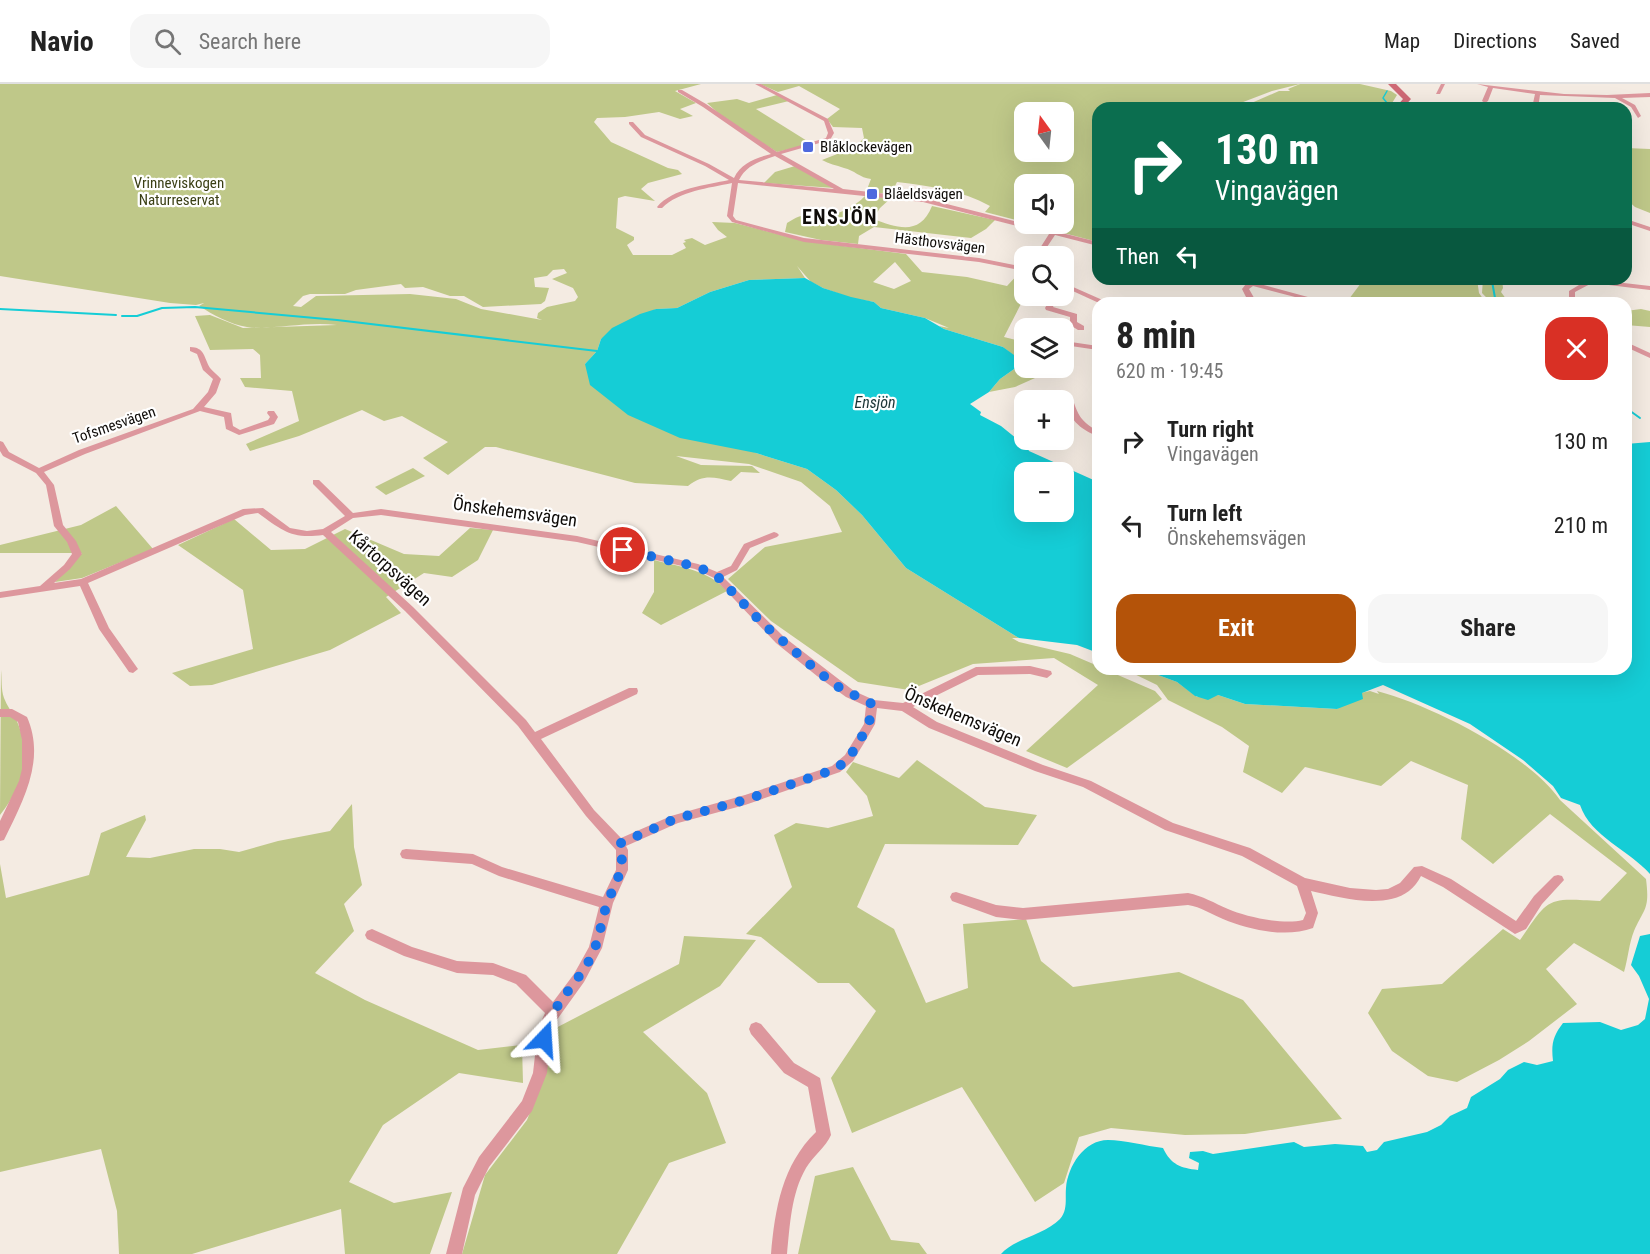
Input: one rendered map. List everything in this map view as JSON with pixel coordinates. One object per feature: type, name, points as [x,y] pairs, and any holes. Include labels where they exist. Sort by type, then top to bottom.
[{"type":"street","points":[[735,181],[737,173],[745,166],[776,154],[828,139],[831,133],[826,120],[757,84]]},
{"type":"street","points":[[1369,84],[1378,86]]},
{"type":"street","points":[[1392,84],[1407,99],[1404,102]]},
{"type":"street","points":[[1438,93],[1443,84]]},
{"type":"street","points":[[1479,84],[1577,98],[1650,95]]},
{"type":"street","points":[[1485,101],[1491,86]]},
{"type":"street","points":[[680,91],[776,154],[842,190]]},
{"type":"street","points":[[1536,102],[1538,94]]},
{"type":"street","points":[[1617,97],[1626,102]]},
{"type":"street","points":[[1577,98],[1582,102]]},
{"type":"street","points":[[1632,105],[1638,116]]},
{"type":"street","points":[[631,123],[643,136],[707,165],[735,181]]},
{"type":"street","points":[[660,207],[663,202],[677,196],[735,181],[842,190],[923,200],[1014,222]]},
{"type":"street","name":"Hästhovsvägen","points":[[735,181],[730,216],[734,221],[747,226],[804,240],[1014,267]]},
{"type":"street","points":[[1632,223],[1650,229]]},
{"type":"street","points":[[1060,234],[1092,242]]},
{"type":"street","points":[[1248,297],[1244,291],[1250,285]]},
{"type":"street","points":[[1255,285],[1302,297]]},
{"type":"street","points":[[1572,297],[1572,291],[1583,285]]},
{"type":"street","points":[[1629,285],[1650,288]]},
{"type":"street","points":[[1074,289],[1092,297]]},
{"type":"street","points":[[1050,306],[1049,308],[1074,316],[1073,323],[1081,328]]},
{"type":"street","points":[[1074,344],[1092,347]]},
{"type":"street","points":[[1632,347],[1650,356]]},
{"type":"street","name":"Tofsmesvägen","points":[[39,471],[60,460],[174,420],[198,408],[212,393],[217,380],[207,370],[200,353],[193,349]]},
{"type":"street","points":[[198,408],[228,416],[228,427],[239,433],[271,422],[274,417],[271,414]]},
{"type":"street","points":[[1074,415],[1077,421],[1092,430]]},
{"type":"street","points":[[0,444],[6,454],[39,471],[50,485],[59,526],[71,541],[76,554],[67,567],[44,588]]},
{"type":"street","points":[[316,482],[351,516]]},
{"type":"street","name":"Kårtorpsvägen","points":[[0,595],[83,582],[249,510],[260,510],[287,530],[298,534],[325,532],[465,663],[535,737],[585,805],[619,844]]},
{"type":"street","name":"Önskehemsvägen","points":[[325,532],[351,516],[381,512],[577,539],[692,565],[717,576],[762,623],[821,674],[845,691],[872,704],[904,707],[933,725],[1039,768],[1087,784],[1169,827],[1246,852],[1302,883],[1325,888],[1386,894],[1398,891],[1409,884],[1418,871],[1422,871],[1447,883],[1515,928],[1521,925],[1538,900],[1558,880]]},
{"type":"street","points":[[717,576],[734,568],[747,546],[774,535]]},
{"type":"street","points":[[83,582],[104,629],[133,669]]},
{"type":"street","points":[[904,707],[976,671],[1030,670],[1047,675]]},
{"type":"street","points":[[535,737],[633,691]]},
{"type":"street","points":[[454,1254],[468,1192],[484,1162],[513,1127],[535,1089],[540,1073],[545,1029],[553,1012],[579,978],[596,948],[607,904],[622,870],[623,861],[619,844],[675,819],[745,800],[836,769],[849,758],[869,724],[872,704]]},
{"type":"street","points":[[0,713],[12,712],[23,720],[31,753],[26,780],[0,836]]},
{"type":"street","points":[[406,854],[473,859],[499,871],[607,904]]},
{"type":"street","points":[[956,897],[996,911],[1023,914],[1188,899],[1243,920],[1297,927],[1308,924],[1311,919],[1309,899],[1302,883]]},
{"type":"street","points":[[1309,899],[1325,888]]},
{"type":"street","points":[[372,935],[401,949],[457,967],[493,969],[521,979],[553,1012]]},
{"type":"street","points":[[756,1029],[789,1068],[815,1083],[824,1135],[811,1147],[789,1184],[782,1213],[779,1254]]},
{"type":"green space","name":"Vrinneviskogen Naturreservat","points":[[0,84],[701,84],[675,91],[696,103],[680,109],[693,116],[680,119],[659,112],[597,118],[594,122],[611,142],[668,168],[678,170],[682,174],[648,183],[641,189],[655,201],[625,196],[618,198],[616,228],[634,237],[634,240],[627,245],[633,255],[672,255],[686,248],[684,240],[692,238],[705,245],[727,237],[712,222],[735,223],[804,241],[906,254],[922,272],[967,277],[1007,286],[1014,278],[1014,306],[1020,306],[1004,337],[1014,340],[1014,358],[1003,347],[944,329],[939,326],[949,328],[925,318],[881,308],[874,302],[851,298],[823,288],[811,282],[797,266],[805,278],[749,280],[710,292],[677,308],[656,309],[601,339],[597,351],[585,364],[756,453],[807,469],[836,490],[862,515],[906,568],[1019,638],[1012,638],[1019,642],[1070,654],[1092,663],[1092,675],[1118,675],[1155,691],[1162,699],[1067,768],[1026,751],[1098,685],[1054,658],[973,664],[909,690],[858,682],[771,621],[728,579],[765,547],[842,532],[830,506],[801,482],[749,464],[676,456],[701,465],[752,466],[760,473],[741,472],[731,481],[703,478],[688,486],[635,483],[496,447],[485,447],[448,475],[423,458],[448,442],[402,416],[384,421],[362,410],[299,436],[250,451],[246,444],[299,421],[292,391],[245,387],[240,378],[261,378],[260,355],[253,349],[210,350],[195,316],[210,315],[243,328],[257,328],[241,326],[222,319],[199,306],[204,303],[196,305],[170,303],[0,276]],"holes":[[[895,262],[911,281],[894,289],[873,282]],[[564,269],[567,273],[552,279],[573,288],[578,297],[575,301],[547,307],[538,313],[537,318],[542,320],[481,309],[456,299],[410,294],[316,296],[301,307],[293,306],[303,296],[310,294],[345,294],[356,290],[401,284],[405,288],[423,287],[450,296],[464,296],[483,307],[541,304],[545,301],[549,288],[535,287],[534,278],[547,276],[553,270]],[[314,324],[337,325],[274,327]]]},
{"type":"green space","points":[[760,84],[1300,84],[1243,102],[1092,102],[1092,240],[1067,234],[1074,234],[1074,174],[1014,174],[1014,219],[985,212],[990,206],[968,196],[933,187],[897,182],[891,194],[866,192],[871,179],[822,160],[855,147],[864,138],[862,128],[833,127],[827,119],[840,109],[799,86],[778,92]]},
{"type":"green space","points":[[1300,84],[1360,84],[1391,91],[1397,95],[1393,102],[1254,102],[1279,91],[1290,91],[1288,89]]},
{"type":"green space","points":[[777,95],[789,101],[756,109],[812,144],[777,152],[728,122],[707,103],[737,99],[749,103]]},
{"type":"green space","points":[[1632,148],[1650,149],[1650,213],[1632,204]]},
{"type":"green space","points":[[795,166],[834,188],[764,183],[775,172]]},
{"type":"green space","points":[[865,196],[891,198],[880,208],[873,219],[899,227],[915,226],[927,216],[932,206],[995,220],[971,238],[874,227],[859,236],[858,244],[821,240],[785,232],[787,223],[796,218],[804,215],[834,214],[851,207]]},
{"type":"green space","points":[[1360,285],[1478,285],[1482,297],[1455,297],[1350,297]]},
{"type":"green space","points":[[1483,285],[1503,285],[1501,292],[1505,297],[1486,297],[1482,293]]},
{"type":"green space","points":[[1632,310],[1650,311],[1650,327],[1632,326]]},
{"type":"green space","points":[[1014,369],[1014,378],[1035,378],[1015,387],[989,392],[1000,379]]},
{"type":"green space","points":[[413,468],[425,476],[386,495],[375,487]]},
{"type":"green space","points":[[116,506],[153,549],[82,578],[55,582],[82,553],[0,553],[0,545],[81,525]]},
{"type":"green space","points":[[234,519],[271,550],[305,549],[345,529],[404,554],[439,556],[470,528],[493,530],[478,560],[452,577],[424,573],[386,597],[401,613],[330,650],[212,685],[190,686],[172,673],[253,649],[243,590],[178,545]]},
{"type":"green space","points":[[654,560],[703,574],[712,578],[727,591],[661,625],[642,613],[654,592]]},
{"type":"green space","points":[[1,670],[3,695],[21,732],[24,757],[20,781],[0,815]]},
{"type":"green space","points":[[1136,675],[1158,675],[1177,682],[1197,697],[1218,695],[1245,704],[1337,709],[1361,693],[1370,691],[1379,694],[1377,691],[1424,707],[1502,749],[1545,783],[1560,800],[1646,879],[1647,903],[1632,936],[1624,972],[1574,943],[1546,969],[1577,1004],[1529,1041],[1457,1082],[1428,1076],[1392,1051],[1368,1013],[1382,989],[1442,984],[1503,929],[1520,940],[1538,915],[1551,903],[1559,900],[1600,901],[1627,873],[1550,814],[1493,864],[1461,839],[1468,785],[1411,761],[1381,786],[1305,767],[1282,793],[1243,772],[1249,746],[1222,727],[1168,700],[1157,685]]},
{"type":"green space","points":[[917,760],[985,807],[1037,815],[1018,845],[885,844],[857,907],[894,929],[926,1003],[968,988],[963,924],[1026,919],[1041,961],[1073,987],[1179,972],[1243,1000],[1342,1119],[1245,1134],[1185,1135],[1111,1128],[1079,1137],[1064,1183],[1035,1202],[962,1087],[852,1133],[831,1078],[876,1011],[849,983],[818,983],[761,937],[746,934],[792,887],[774,835],[796,823],[828,828],[873,816],[867,796],[846,772],[853,762],[899,778]]},
{"type":"green space","points":[[352,804],[354,847],[362,885],[344,904],[354,931],[315,973],[365,1000],[478,1050],[522,1045],[523,1083],[459,1073],[383,1125],[349,1182],[394,1203],[452,1192],[430,1254],[345,1254],[341,1209],[192,1254],[119,1254],[117,1211],[101,1149],[0,1172],[0,864],[6,898],[89,875],[101,833],[145,815],[146,820],[126,857],[150,858],[194,849],[239,852],[278,841],[330,831]]},
{"type":"green space","points":[[684,936],[756,940],[720,986],[643,1032],[707,1093],[726,1143],[669,1163],[617,1254],[462,1254],[485,1175],[527,1120],[547,1069],[550,1031],[679,964]]},
{"type":"green space","points":[[853,1167],[891,1240],[919,1243],[927,1254],[798,1254],[815,1176]]},
{"type":"water","name":"Ensjön","points":[[805,278],[823,288],[874,302],[881,308],[925,318],[944,329],[1003,347],[1014,355],[1014,369],[1000,379],[989,392],[970,404],[981,412],[980,415],[1001,426],[1014,436],[1014,450],[1028,450],[1053,462],[1014,462],[1014,522],[1074,522],[1074,471],[1092,479],[1092,651],[1077,645],[1019,638],[906,568],[862,515],[836,490],[807,469],[756,453],[680,438],[628,415],[590,385],[585,364],[597,351],[601,339],[612,328],[656,309],[677,308],[710,292],[749,280]]},
{"type":"water","points":[[1650,442],[1650,874],[1601,835],[1585,816],[1580,805],[1561,798],[1553,786],[1523,760],[1470,724],[1383,685],[1362,693],[1363,699],[1337,709],[1245,704],[1218,695],[1208,700],[1195,696],[1177,682],[1158,675],[1632,675],[1632,444]]},
{"type":"water","points":[[1650,934],[1650,1254],[1001,1254],[1013,1244],[1046,1229],[1060,1219],[1065,1208],[1067,1180],[1074,1163],[1085,1149],[1099,1141],[1121,1141],[1163,1148],[1177,1165],[1198,1170],[1199,1163],[1189,1158],[1190,1152],[1203,1151],[1213,1154],[1294,1142],[1304,1147],[1335,1144],[1363,1146],[1367,1152],[1377,1150],[1384,1142],[1427,1132],[1441,1125],[1450,1116],[1467,1108],[1471,1097],[1500,1079],[1508,1070],[1524,1062],[1537,1065],[1553,1061],[1553,1041],[1563,1023],[1600,1022],[1621,1030],[1638,1025],[1645,1019],[1649,999],[1639,976],[1631,965],[1640,936]]},
{"type":"waterway","points":[[1386,102],[1383,98],[1387,91]]},
{"type":"waterway","points":[[1493,285],[1495,297]]},
{"type":"waterway","points":[[122,316],[137,316],[162,308],[195,307],[337,320],[597,351]]},
{"type":"waterway","points":[[0,309],[116,315]]},
{"type":"waterway","points":[[1632,412],[1640,418]]},
{"type":"place","name":"Blåklockevägen","points":[[808,147]]},
{"type":"place","name":"Blåeldsvägen","points":[[872,194]]},
{"type":"district","name":"ENSJÖN","points":[[840,217]]},
{"type":"route","points":[[544,1039],[545,1029],[551,1016],[579,978],[596,948],[606,905],[622,870],[622,850],[619,844],[675,819],[745,800],[836,769],[849,758],[869,724],[871,715],[872,704],[850,694],[821,674],[780,640],[717,576],[698,567],[623,550]]}]
